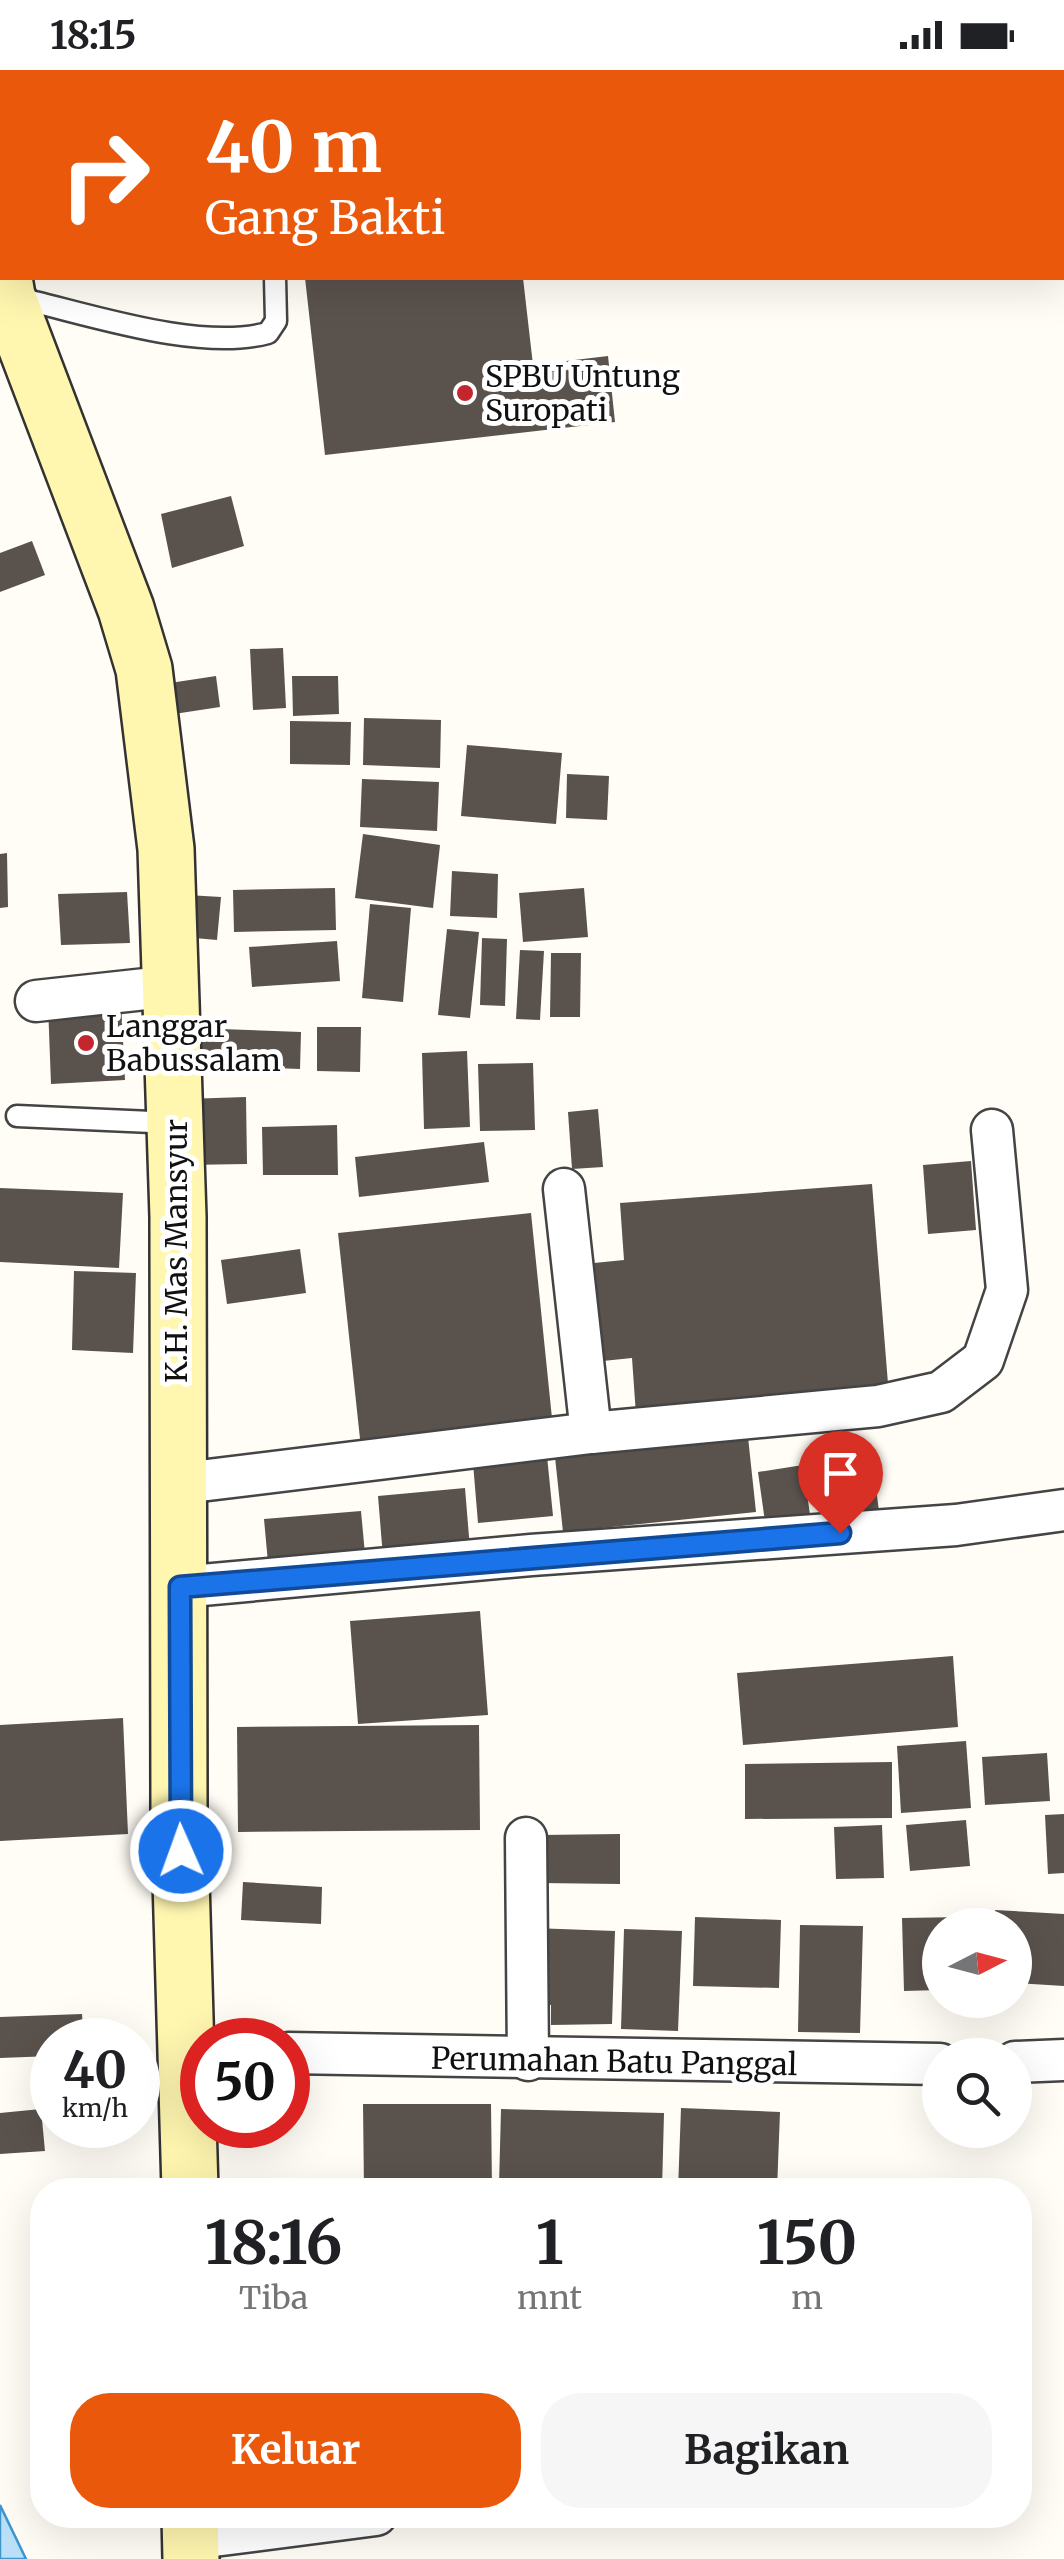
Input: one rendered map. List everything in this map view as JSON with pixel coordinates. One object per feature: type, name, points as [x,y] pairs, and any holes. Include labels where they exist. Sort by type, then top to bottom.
[{"type":"main road","name":"K.H. Mas Mansyur","points":[[6,280],[120,592],[144,669],[166,849],[176,1123],[179,1811],[194,2018]]},
{"type":"main road","name":"K.H. Mas Mansyur","points":[[191,2178],[192,2148]]},
{"type":"street","points":[[36,1001],[173,986]]},
{"type":"street","points":[[176,1484],[591,1433],[878,1406],[941,1392],[983,1360],[1007,1290],[992,1130]]},
{"type":"street","points":[[564,1188],[591,1433]]},
{"type":"street","points":[[180,1587],[531,1555],[956,1524],[1064,1510]]},
{"type":"street","points":[[526,1838],[528,2060]]},
{"type":"street","name":"Perumahan Batu Panggal","points":[[310,2054],[922,2064]]},
{"type":"street","points":[[1032,2061],[1064,2060]]},
{"type":"street","points":[[190,2538],[271,2528]]},
{"type":"lane","points":[[11,280],[161,330],[240,341],[268,334],[276,321],[275,280]]},
{"type":"lane","points":[[17,1116],[176,1123]]},
{"type":"water","points":[[0,2505],[26,2559],[0,2559]]},
{"type":"building","name":"SPBU Untung Suropati","points":[[305,280],[523,280],[533,365],[608,356],[615,422],[325,455]]},
{"type":"building","points":[[231,496],[244,546],[172,568],[161,514]]},
{"type":"building","points":[[32,541],[45,575],[0,592],[0,553]]},
{"type":"building","points":[[283,648],[286,708],[253,710],[250,649]]},
{"type":"building","points":[[216,676],[220,707],[174,714],[170,683]]},
{"type":"building","points":[[292,676],[338,676],[339,714],[293,716]]},
{"type":"building","points":[[364,718],[441,720],[440,768],[363,765]]},
{"type":"building","points":[[290,721],[351,722],[350,765],[290,764]]},
{"type":"building","points":[[467,745],[562,753],[556,824],[461,816]]},
{"type":"building","points":[[567,774],[609,776],[607,820],[566,818]]},
{"type":"building","points":[[362,779],[439,782],[437,831],[360,827]]},
{"type":"building","points":[[363,834],[440,845],[433,908],[355,898]]},
{"type":"building","points":[[7,853],[8,907],[0,908],[0,854]]},
{"type":"building","points":[[452,871],[498,874],[497,918],[450,916]]},
{"type":"building","points":[[335,888],[336,930],[234,932],[233,890]]},
{"type":"building","points":[[584,888],[588,937],[523,942],[519,893]]},
{"type":"building","points":[[127,892],[130,943],[61,945],[58,894]]},
{"type":"building","points":[[187,895],[221,897],[217,940],[183,937]]},
{"type":"building","points":[[370,904],[411,908],[403,1002],[362,998]]},
{"type":"building","points":[[447,929],[479,932],[470,1018],[438,1015]]},
{"type":"building","points":[[482,938],[507,939],[505,1006],[480,1005]]},
{"type":"building","points":[[337,941],[340,981],[252,987],[249,947]]},
{"type":"building","points":[[520,950],[544,951],[540,1020],[516,1019]]},
{"type":"building","points":[[551,953],[581,953],[580,1017],[550,1017]]},
{"type":"building","name":"Langgar Babussalam","points":[[121,1002],[125,1080],[51,1084],[48,1005]]},
{"type":"building","points":[[317,1027],[361,1027],[360,1072],[317,1071]]},
{"type":"building","points":[[192,1028],[301,1032],[300,1069],[191,1065]]},
{"type":"building","points":[[467,1051],[470,1127],[424,1129],[422,1053]]},
{"type":"building","points":[[533,1063],[535,1130],[480,1131],[478,1064]]},
{"type":"building","points":[[246,1097],[247,1164],[186,1165],[185,1099]]},
{"type":"building","points":[[598,1109],[603,1167],[572,1169],[568,1112]]},
{"type":"building","points":[[337,1125],[338,1175],[263,1175],[262,1127]]},
{"type":"building","points":[[484,1142],[489,1182],[359,1197],[355,1157]]},
{"type":"building","points":[[971,1161],[976,1230],[928,1234],[923,1165]]},
{"type":"building","points":[[872,1184],[889,1396],[636,1415],[632,1358],[593,1362],[584,1264],[624,1260],[620,1203]]},
{"type":"building","points":[[0,1188],[123,1193],[119,1268],[0,1262]]},
{"type":"building","points":[[531,1213],[553,1428],[361,1448],[338,1233]]},
{"type":"building","points":[[300,1249],[306,1293],[227,1304],[221,1260]]},
{"type":"building","points":[[74,1271],[136,1273],[133,1353],[72,1350]]},
{"type":"building","points":[[748,1437],[756,1512],[563,1532],[555,1457]]},
{"type":"building","points":[[870,1445],[880,1518],[847,1522],[837,1449]]},
{"type":"building","points":[[547,1456],[553,1516],[478,1523],[473,1463]]},
{"type":"building","points":[[803,1465],[812,1529],[767,1536],[758,1472]]},
{"type":"building","points":[[465,1488],[470,1549],[383,1557],[378,1496]]},
{"type":"building","points":[[361,1511],[366,1565],[269,1574],[264,1519]]},
{"type":"building","points":[[480,1611],[488,1715],[358,1724],[350,1621]]},
{"type":"building","points":[[953,1656],[958,1727],[743,1745],[737,1673]]},
{"type":"building","points":[[123,1718],[128,1834],[0,1841],[0,1725]]},
{"type":"building","points":[[479,1725],[480,1830],[238,1832],[237,1727]]},
{"type":"building","points":[[966,1741],[971,1808],[901,1813],[897,1746]]},
{"type":"building","points":[[1047,1753],[1050,1801],[985,1805],[982,1757]]},
{"type":"building","points":[[892,1762],[892,1818],[745,1819],[745,1764]]},
{"type":"building","points":[[1064,1814],[1064,1873],[1048,1874],[1045,1815]]},
{"type":"building","points":[[966,1820],[970,1866],[910,1871],[906,1825]]},
{"type":"building","points":[[882,1825],[884,1878],[836,1879],[834,1827]]},
{"type":"building","points":[[620,1834],[620,1884],[540,1883],[540,1835]]},
{"type":"building","points":[[243,1882],[322,1887],[321,1924],[241,1920]]},
{"type":"building","points":[[1032,1912],[1064,1914],[1064,1986],[1032,1984]]},
{"type":"building","points":[[695,1917],[781,1920],[779,1988],[693,1986]]},
{"type":"building","points":[[902,1918],[922,1918],[922,1990],[904,1991]]},
{"type":"building","points":[[800,1925],[863,1926],[860,2033],[798,2032]]},
{"type":"building","points":[[533,1928],[615,1931],[612,2024],[551,2025],[551,2005],[531,2004]]},
{"type":"building","points":[[624,1929],[682,1931],[678,2031],[621,2029]]},
{"type":"building","points":[[82,2014],[82,2018],[30,2018],[30,2057],[0,2058],[0,2017]]},
{"type":"building","points":[[363,2104],[491,2104],[492,2178],[364,2178]]},
{"type":"building","points":[[681,2108],[780,2112],[777,2178],[678,2178]]},
{"type":"building","points":[[501,2109],[664,2113],[662,2178],[499,2178]]},
{"type":"building","points":[[30,2110],[30,2148],[45,2151],[0,2154],[0,2113]]},
{"type":"place","name":"SPBU Untung Suropati","points":[[465,393]]},
{"type":"place","name":"Langgar Babussalam","points":[[86,1043]]},
{"type":"route","points":[[181,1851],[180,1587],[531,1555],[840,1533]]}]
